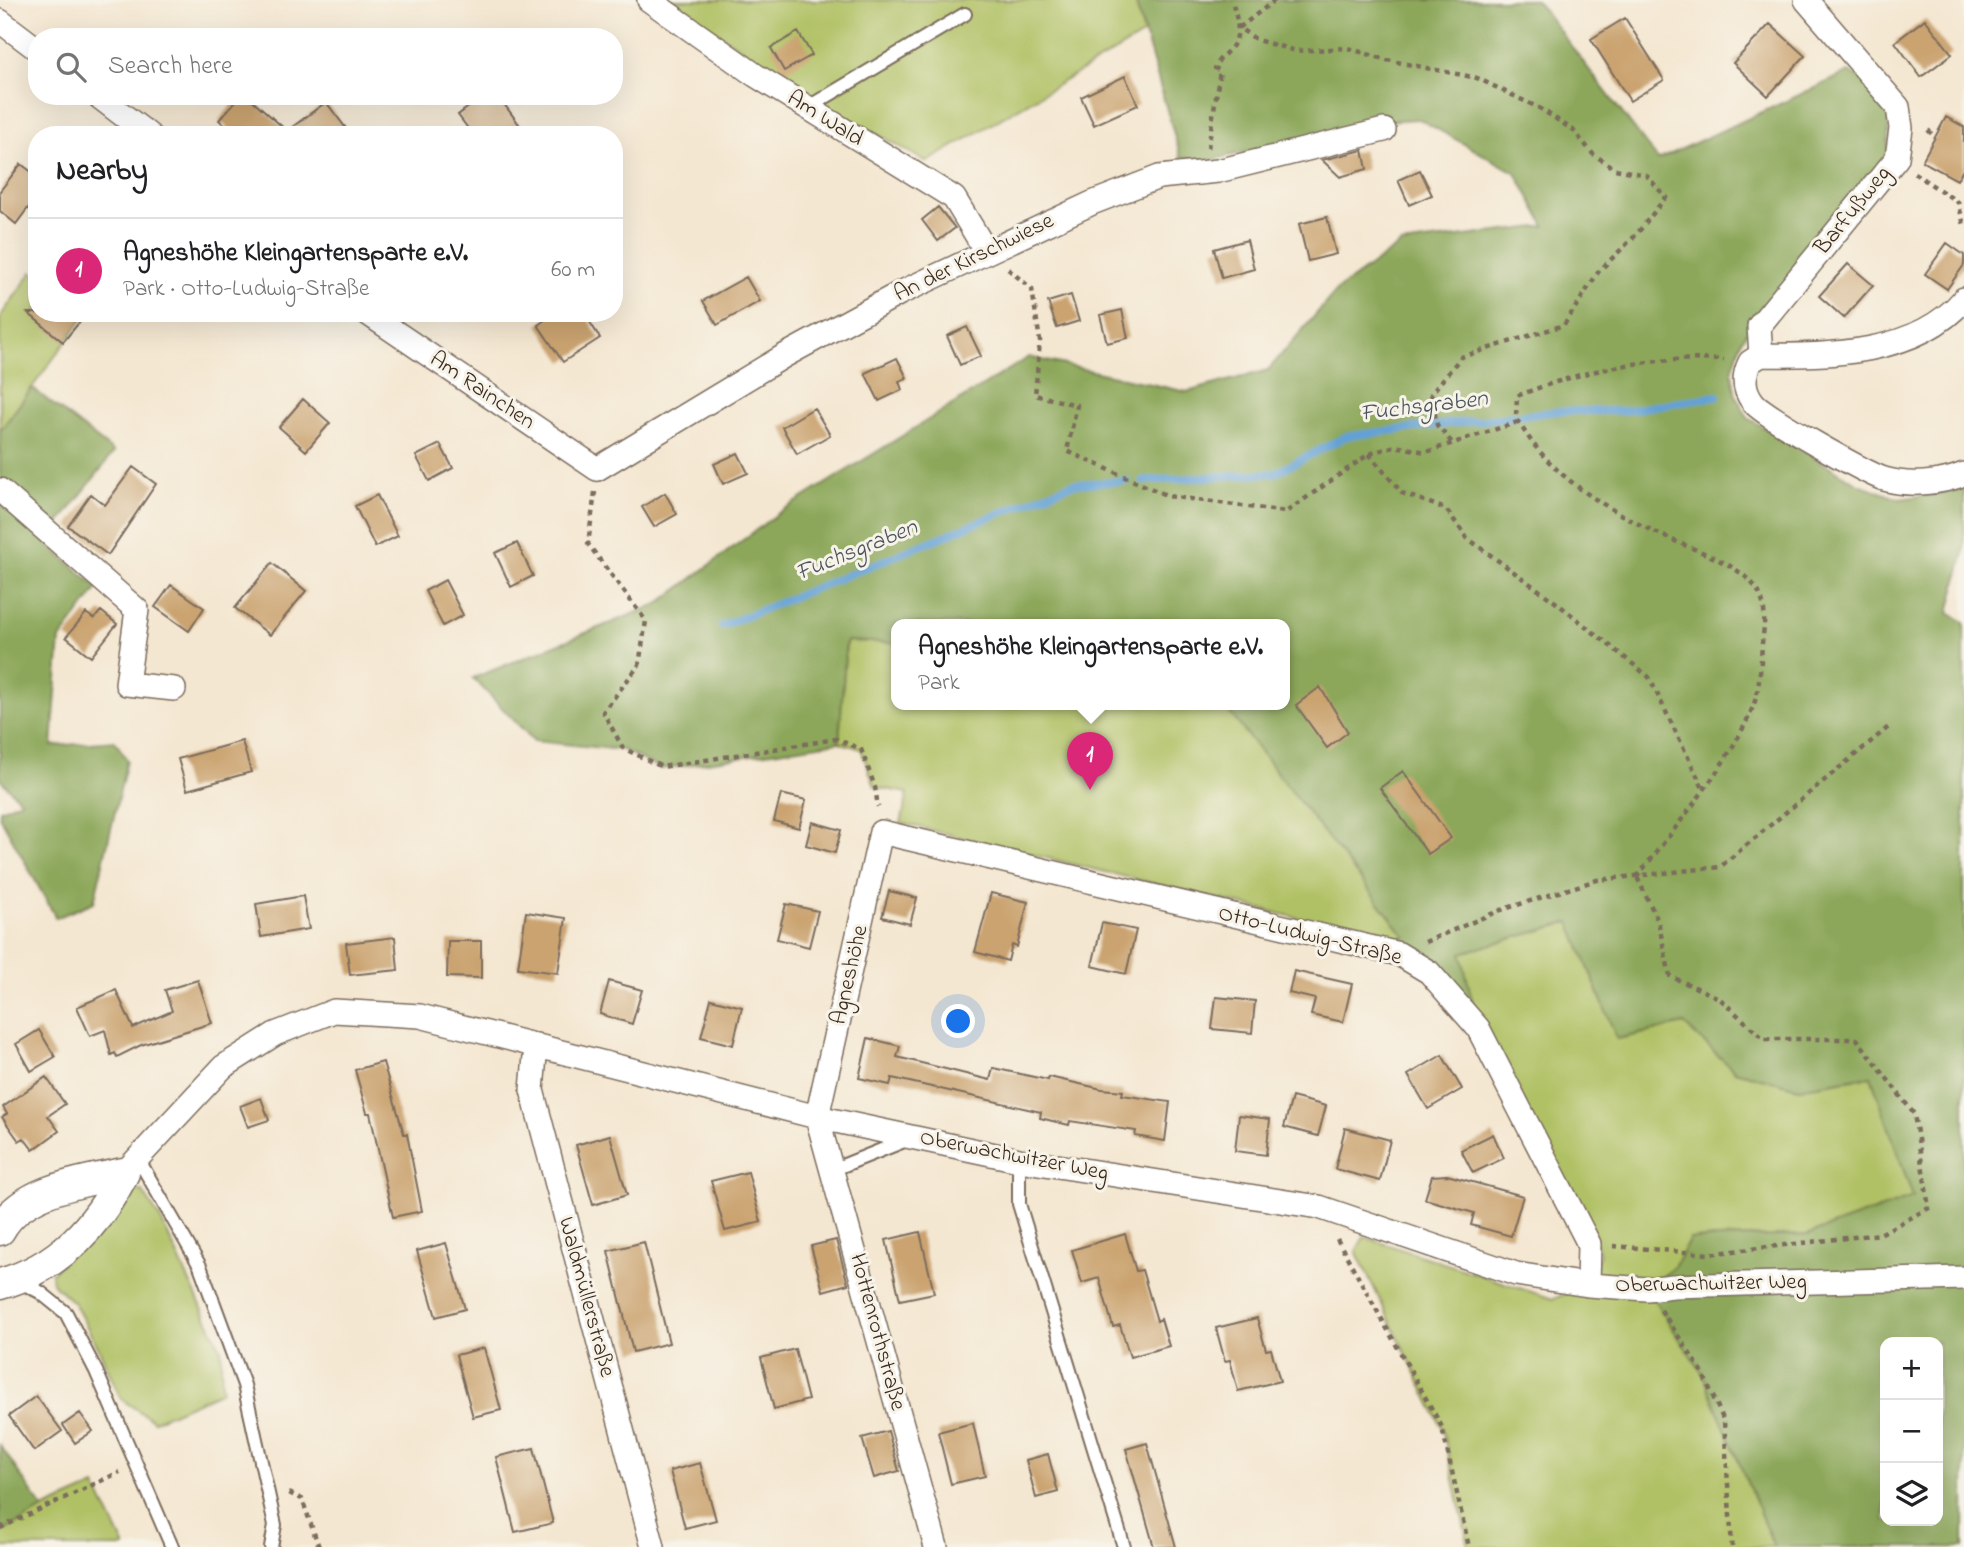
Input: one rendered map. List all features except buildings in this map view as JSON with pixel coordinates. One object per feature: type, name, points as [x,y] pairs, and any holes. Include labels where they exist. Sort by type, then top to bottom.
[{"type":"street","name":"Am Wald","points":[[649,0],[755,75],[954,198],[986,251]]},
{"type":"street","name":"Barfußweg","points":[[1806,0],[1898,107],[1901,128],[1897,158],[1759,326],[1755,358],[1745,382],[1755,405],[1855,466],[1885,479],[1916,484],[1964,474]]},
{"type":"street","points":[[0,22],[28,42]]},
{"type":"street","points":[[111,105],[137,126]]},
{"type":"street","name":"An der Kirschwiese","points":[[597,469],[784,356],[986,251],[1092,202],[1159,177],[1218,171],[1384,130]]},
{"type":"street","points":[[1755,358],[1860,353],[1911,335],[1954,311],[1964,299]]},
{"type":"street","name":"Am Rainchen","points":[[380,322],[597,469]]},
{"type":"street","points":[[0,490],[137,610],[127,684],[174,689]]},
{"type":"street","name":"Otto-Ludwig-Straße","points":[[881,832],[1399,954],[1429,972],[1478,1028],[1589,1244],[1588,1285]]},
{"type":"street","name":"Agneshöhe","points":[[817,1117],[881,832]]},
{"type":"street","name":"Oberwachwitzer Weg","points":[[8,1282],[64,1254],[86,1233],[110,1200],[130,1165],[223,1067],[275,1034],[334,1011],[419,1016],[817,1117],[1019,1160],[1319,1207],[1516,1274],[1588,1285],[1647,1289],[1964,1278]]},
{"type":"street","name":"Waldmüllerstraße","points":[[536,1045],[532,1090],[653,1547]]},
{"type":"street","name":"Hottenrothstraße","points":[[817,1117],[936,1547]]},
{"type":"street","points":[[3,1218],[43,1194],[130,1165]]},
{"type":"lane","points":[[807,108],[965,14]]},
{"type":"lane","points":[[832,1170],[913,1137]]},
{"type":"lane","points":[[1019,1160],[1019,1204],[1124,1547]]},
{"type":"lane","points":[[130,1165],[200,1266],[244,1385],[275,1525],[271,1547]]},
{"type":"lane","points":[[8,1282],[40,1292],[66,1313],[96,1371],[172,1547]]},
{"type":"path","points":[[1207,149],[1220,71],[1215,68],[1219,58],[1235,43],[1239,28],[1232,0]]},
{"type":"path","points":[[1239,28],[1275,0]]},
{"type":"path","points":[[1239,28],[1256,40],[1296,51],[1348,48],[1387,60],[1477,78],[1541,109],[1573,130],[1594,154],[1615,169],[1646,175],[1666,197],[1636,235],[1599,271],[1564,325],[1461,357],[1431,394],[1437,425],[1453,444]]},
{"type":"path","points":[[1910,170],[1958,202],[1964,225]]},
{"type":"path","points":[[986,251],[1032,289],[1040,341],[1035,395],[1077,405],[1067,452],[1168,496],[1286,512],[1369,454],[1395,446],[1426,452],[1519,422]]},
{"type":"path","points":[[1637,877],[1740,733],[1755,699],[1766,610],[1752,583],[1717,560],[1654,532],[1594,499],[1552,466],[1516,417],[1517,396],[1544,385],[1630,362],[1682,358],[1755,358]]},
{"type":"path","points":[[1369,454],[1402,493],[1446,509],[1467,538],[1558,604],[1649,677],[1703,788]]},
{"type":"path","points":[[597,469],[588,544],[646,621],[639,664],[603,712],[623,748],[662,767],[836,739],[861,749],[874,787],[881,832]]},
{"type":"path","points":[[1399,954],[1501,910],[1597,880],[1720,867],[1891,725]]},
{"type":"path","points":[[1589,1244],[1708,1254],[1880,1234],[1929,1208],[1914,1114],[1857,1039],[1764,1039],[1719,998],[1670,976],[1658,921],[1637,877]]},
{"type":"path","points":[[1319,1207],[1442,1427],[1469,1547]]},
{"type":"path","points":[[1647,1289],[1702,1373],[1724,1421],[1731,1547]]},
{"type":"path","points":[[0,1528],[88,1484],[138,1465]]},
{"type":"path","points":[[266,1483],[302,1499],[319,1547]]},
{"type":"green space","points":[[669,0],[1135,0],[1144,34],[927,162],[829,108]]},
{"type":"green space","points":[[1135,0],[1536,0],[1658,160],[1849,72],[1872,85],[1888,115],[1888,158],[1742,339],[1732,372],[1736,396],[1748,418],[1859,484],[1899,499],[1964,490],[1964,552],[1949,613],[1964,622],[1964,1547],[1774,1547],[1702,1373],[1647,1289],[1674,1267],[1690,1239],[1807,1235],[1913,1197],[1871,1076],[1799,1088],[1735,1071],[1684,1024],[1617,1039],[1570,922],[1461,953],[1474,1008],[1434,967],[1398,942],[1405,936],[1228,710],[1290,710],[1290,619],[891,619],[891,643],[846,641],[839,742],[661,769],[623,750],[534,741],[473,678],[658,604],[780,512],[1029,357],[1187,392],[1268,370],[1336,291],[1401,244],[1545,226],[1516,173],[1419,119],[1385,121],[1211,160],[1181,158]]},
{"type":"green space","points":[[28,278],[28,322],[80,322],[0,431],[0,317]]},
{"type":"green space","points":[[32,388],[114,452],[57,526],[0,479],[0,431]]},
{"type":"green space","points":[[0,503],[98,588],[60,639],[52,746],[115,741],[127,760],[94,902],[56,918],[0,817],[0,810],[21,801],[0,779]]},
{"type":"green space","points":[[846,641],[891,643],[891,710],[1228,710],[1405,936],[1398,942],[901,823],[908,793],[875,787],[861,749],[839,742]]},
{"type":"green space","points":[[1570,922],[1617,1039],[1684,1024],[1735,1071],[1799,1088],[1871,1076],[1913,1197],[1807,1235],[1690,1239],[1674,1267],[1647,1289],[1702,1372],[1774,1547],[1469,1547],[1442,1427],[1356,1251],[1364,1237],[1553,1299],[1588,1285],[1600,1253],[1474,1008],[1460,953]]},
{"type":"green space","points":[[129,1191],[142,1191],[161,1220],[221,1349],[222,1391],[154,1421],[121,1399],[99,1349],[74,1303],[52,1283],[51,1274]]},
{"type":"green space","points":[[0,1445],[43,1509],[0,1533]]},
{"type":"green space","points":[[95,1486],[125,1547],[0,1547],[0,1533],[43,1509]]},
{"type":"waterway","name":"Fuchsgraben","points":[[1143,481],[1275,473],[1347,436],[1559,411],[1623,411],[1717,396]]},
{"type":"waterway","name":"Fuchsgraben","points":[[722,626],[1072,484],[1127,481]]},
{"type":"place","name":"Agneshöhe Kleingartensparte e.V.","points":[[1090,790]]}]
